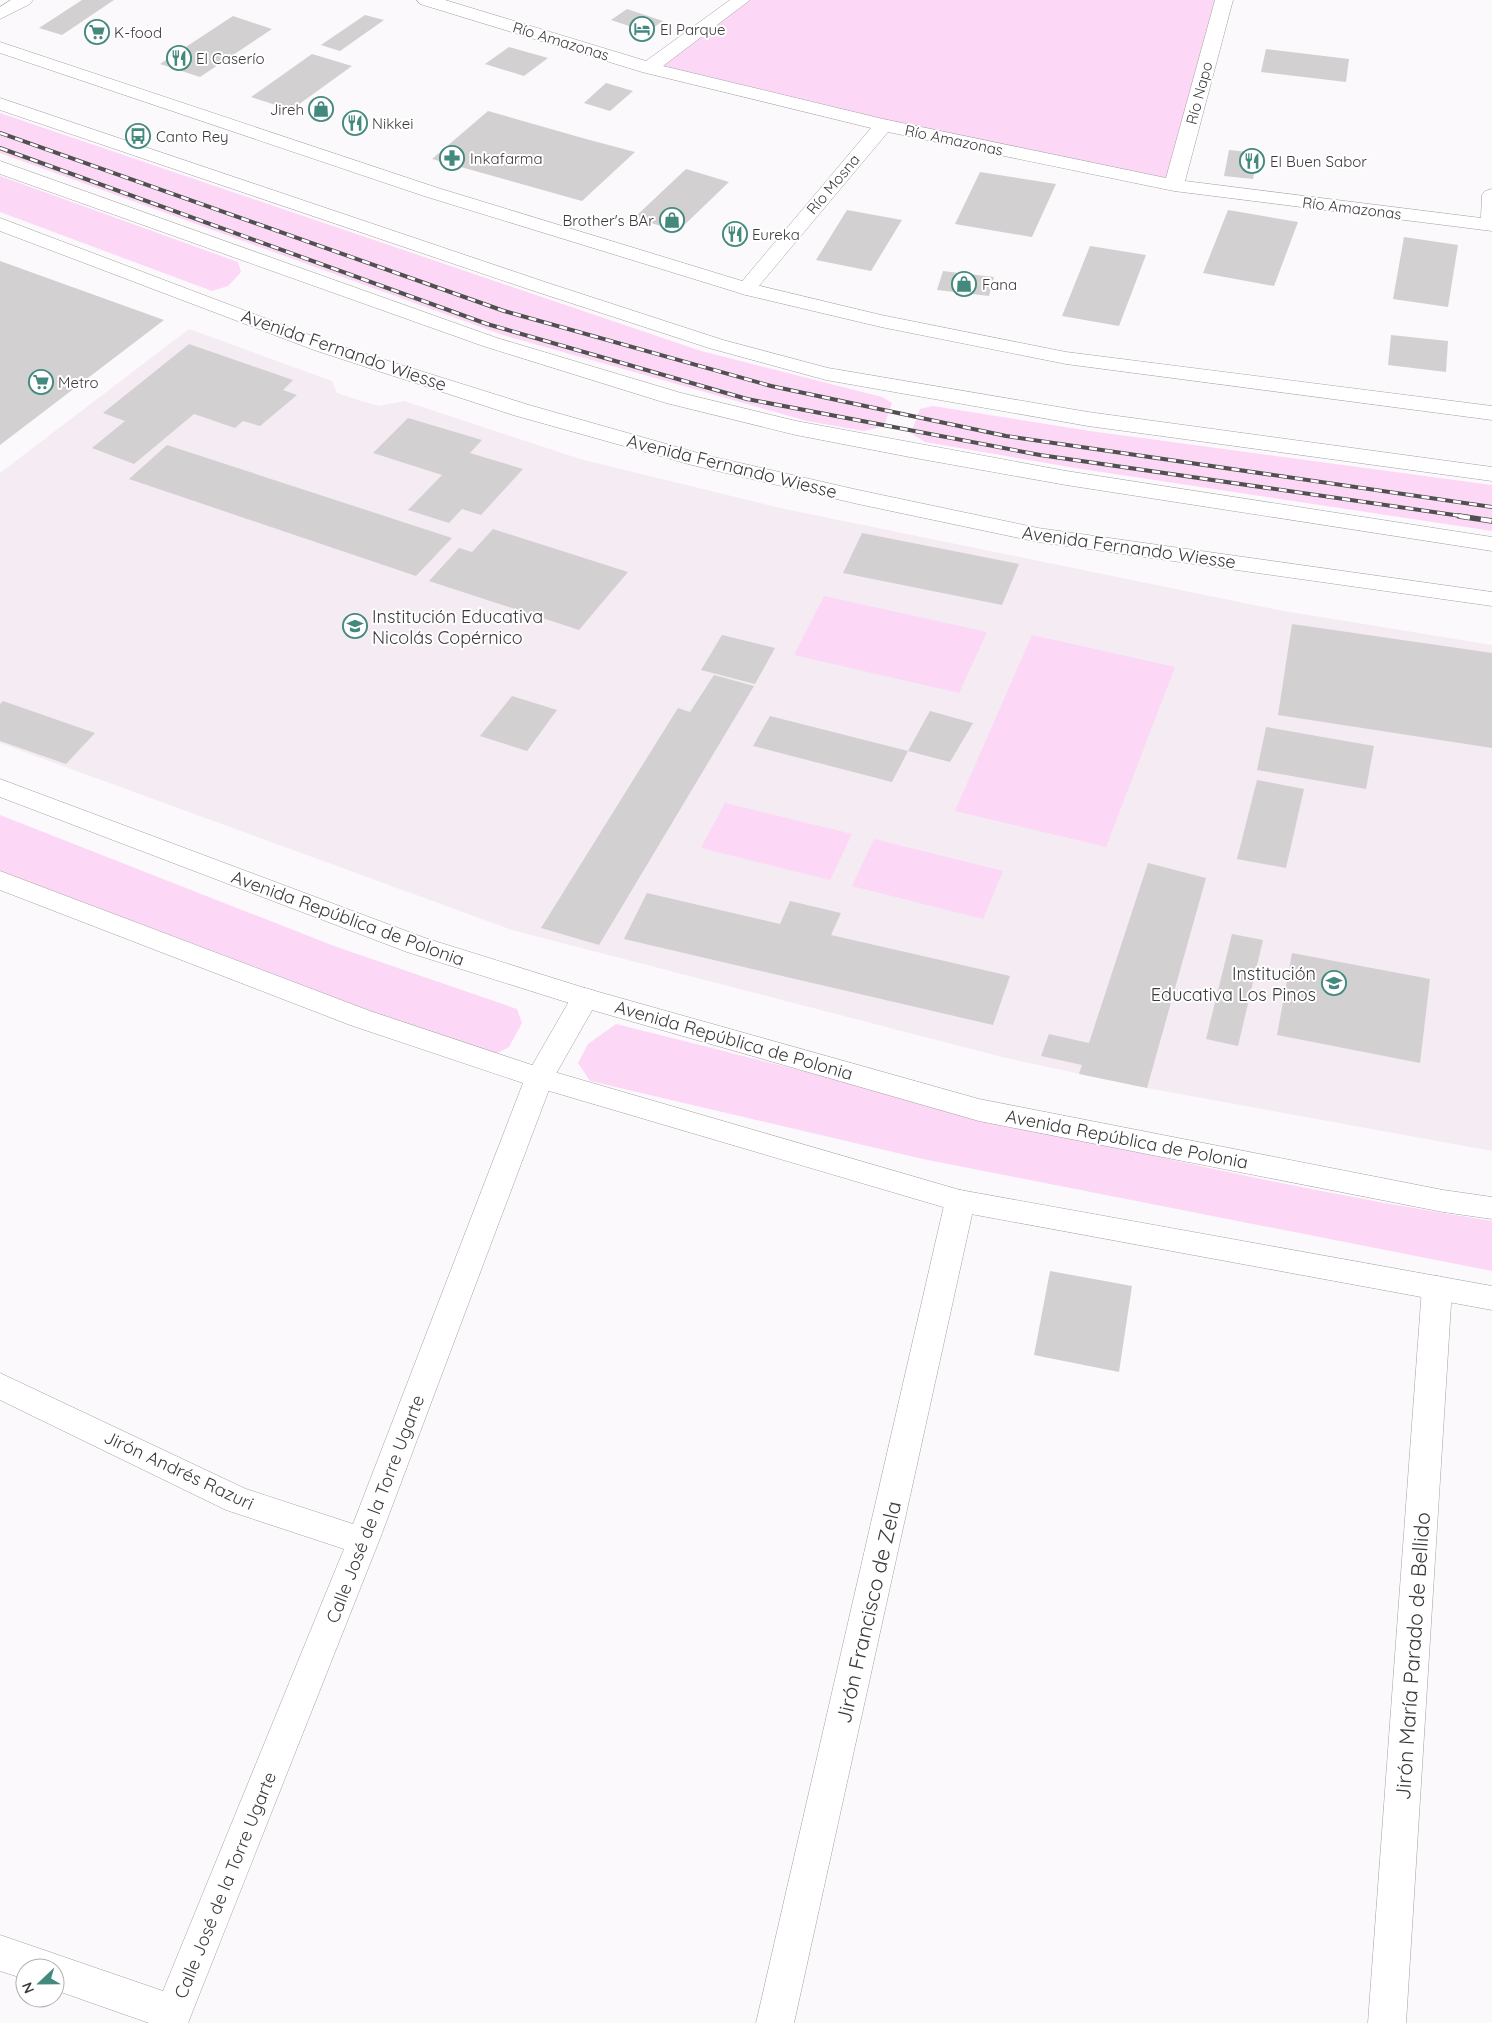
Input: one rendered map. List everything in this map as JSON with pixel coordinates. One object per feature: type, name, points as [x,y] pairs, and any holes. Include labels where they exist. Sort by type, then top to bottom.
[{"type":"main road","points":[[0,14],[24,0]]},
{"type":"main road","name":"Río Amazonas","points":[[426,0],[649,68],[883,125],[1174,185],[1491,225]]},
{"type":"main road","points":[[649,68],[741,0]]},
{"type":"main road","name":"Río Napo","points":[[1174,185],[1224,0]]},
{"type":"main road","points":[[0,47],[430,192],[746,288],[880,320],[1066,358],[1492,413]]},
{"type":"main road","points":[[0,104],[538,286],[716,344],[826,374],[1088,419],[1492,474]]},
{"type":"main road","name":"Río Mosna","points":[[746,288],[883,125]]},
{"type":"main road","points":[[0,167],[490,342],[683,400],[796,428],[1057,477],[1492,544]]},
{"type":"main road","points":[[1491,225],[1492,195]]},
{"type":"main road","name":"Avenida Fernando Wiesse","points":[[0,224],[322,346],[521,410],[700,460],[858,497],[1038,535],[1492,599]]},
{"type":"main road","name":"Avenida República de Polonia","points":[[0,788],[416,945],[585,998],[979,1110],[1492,1208]]},
{"type":"main road","points":[[0,880],[360,1018],[539,1078],[960,1201],[1492,1298]]},
{"type":"main road","name":"Calle José de la Torre Ugarte","points":[[171,2018],[364,1541],[539,1078],[585,998]]},
{"type":"main road","name":"Jirón Francisco de Zela","points":[[775,2023],[960,1201]]},
{"type":"main road","name":"Jirón María Parado de Bellido","points":[[1387,2023],[1437,1288]]},
{"type":"main road","name":"Jirón Andrés Razuri","points":[[0,1386],[237,1500],[364,1541]]},
{"type":"main road","points":[[0,1953],[15,1958]]},
{"type":"main road","points":[[65,1976],[171,2018]]},
{"type":"shaded area","points":[[741,0],[1224,0],[1174,185],[649,68]]},
{"type":"shaded area","points":[[0,113],[701,351],[882,397],[892,403],[884,426],[864,431],[807,421],[503,335],[0,153]]},
{"type":"shaded area","points":[[0,176],[238,262],[241,272],[228,286],[212,291],[0,212]]},
{"type":"shaded area","points":[[189,329],[332,381],[337,393],[358,400],[379,406],[404,401],[580,459],[785,509],[1278,610],[1492,645],[1492,1151],[1147,1088],[1006,1058],[512,930],[0,743],[0,473]]},
{"type":"shaded area","points":[[933,406],[1090,431],[1492,485],[1492,531],[1075,468],[925,442],[911,433],[920,409]]},
{"type":"shaded area","points":[[824,596],[987,632],[959,693],[794,655]]},
{"type":"shaded area","points":[[1032,635],[1175,667],[1106,847],[955,811]]},
{"type":"shaded area","points":[[725,803],[852,834],[830,880],[701,848]]},
{"type":"shaded area","points":[[0,815],[334,946],[517,1009],[522,1023],[509,1047],[486,1059],[0,874]]},
{"type":"shaded area","points":[[874,839],[1003,871],[983,919],[852,886]]},
{"type":"shaded area","points":[[616,1024],[943,1106],[1161,1157],[1271,1181],[1492,1221],[1492,1271],[923,1159],[590,1081],[578,1063],[588,1044]]},
{"type":"building","points":[[82,0],[114,0],[62,35],[39,28]]},
{"type":"building","points":[[627,9],[663,21],[647,32],[611,20]]},
{"type":"building","points":[[365,15],[384,20],[340,51],[321,45]]},
{"type":"building","points":[[233,16],[272,29],[200,77],[160,64]]},
{"type":"building","points":[[509,47],[548,58],[524,76],[485,64]]},
{"type":"building","points":[[1266,49],[1349,59],[1346,82],[1261,72]]},
{"type":"building","points":[[312,54],[352,66],[291,110],[251,97]]},
{"type":"building","points":[[606,83],[633,91],[610,111],[584,103]]},
{"type":"building","points":[[488,111],[635,152],[582,201],[432,159]]},
{"type":"building","points":[[1229,150],[1258,153],[1253,179],[1224,176]]},
{"type":"building","points":[[686,169],[729,182],[678,231],[634,218]]},
{"type":"building","points":[[980,172],[1056,184],[1032,237],[955,224]]},
{"type":"building","points":[[847,210],[902,220],[871,271],[816,260]]},
{"type":"building","points":[[1228,210],[1298,222],[1274,286],[1203,273]]},
{"type":"building","points":[[1404,237],[1458,245],[1448,307],[1393,299]]},
{"type":"building","points":[[1090,246],[1146,255],[1119,326],[1062,316]]},
{"type":"building","name":"Metro","points":[[0,261],[164,320],[0,445]]},
{"type":"building","points":[[943,271],[994,277],[989,296],[937,290]]},
{"type":"building","points":[[1391,335],[1448,341],[1446,372],[1388,365]]},
{"type":"building","points":[[189,344],[293,380],[283,390],[297,395],[260,426],[243,421],[235,428],[194,414],[134,464],[92,448],[125,421],[103,413]]},
{"type":"building","points":[[408,418],[482,440],[470,453],[523,469],[481,515],[462,509],[449,523],[408,510],[442,475],[373,453]]},
{"type":"building","points":[[167,445],[452,538],[416,576],[129,479]]},
{"type":"building","points":[[493,529],[628,572],[579,630],[429,581],[459,548],[472,552]]},
{"type":"building","points":[[862,533],[1019,564],[1002,605],[843,573]]},
{"type":"building","points":[[1292,624],[1492,653],[1492,748],[1278,715]]},
{"type":"building","points":[[722,635],[775,648],[755,684],[701,670]]},
{"type":"building","points":[[714,675],[754,686],[599,945],[541,928],[678,708],[690,712]]},
{"type":"building","points":[[512,696],[557,710],[527,751],[480,736]]},
{"type":"building","points":[[3,701],[95,733],[66,764],[0,741],[0,704]]},
{"type":"building","points":[[930,711],[973,723],[950,762],[908,751]]},
{"type":"building","points":[[770,716],[908,751],[892,782],[753,746]]},
{"type":"building","points":[[1266,727],[1374,746],[1366,789],[1257,770]]},
{"type":"building","points":[[1257,780],[1304,789],[1286,868],[1237,859]]},
{"type":"building","points":[[1148,863],[1206,878],[1147,1088],[1079,1074],[1082,1065],[1041,1056],[1049,1034],[1089,1043]]},
{"type":"building","points":[[647,893],[780,924],[790,901],[841,913],[831,935],[1010,976],[993,1025],[624,939]]},
{"type":"building","points":[[1232,934],[1263,940],[1238,1046],[1206,1039]]},
{"type":"building","points":[[1292,953],[1430,979],[1420,1063],[1277,1035]]},
{"type":"building","points":[[1050,1271],[1132,1286],[1119,1372],[1034,1355]]},
{"type":"railway","points":[[0,133],[504,311],[771,386],[1006,436],[1492,507]]},
{"type":"railway","points":[[0,148],[487,324],[747,399],[1040,455],[1468,517]]},
{"type":"railway","points":[[1459,516],[1492,521]]},
{"type":"place","name":"El Parque","points":[[642,29]]},
{"type":"place","name":"K-food","points":[[97,32]]},
{"type":"place","name":"El Caserío","points":[[179,58]]},
{"type":"place","name":"Jireh","points":[[321,109]]},
{"type":"place","name":"Nikkei","points":[[355,123]]},
{"type":"place","name":"Canto Rey","points":[[138,136]]},
{"type":"place","name":"Inkafarma","points":[[452,158]]},
{"type":"place","name":"El Buen Sabor","points":[[1252,161]]},
{"type":"place","name":"Brother's BAr","points":[[672,220]]},
{"type":"place","name":"Eureka","points":[[735,234]]},
{"type":"place","name":"Fana","points":[[964,284]]},
{"type":"place","name":"Metro","points":[[41,382]]},
{"type":"place","name":"Institución Educativa Nicolás Copérnico","points":[[355,626]]},
{"type":"place","name":"Institución Educativa Los Pinos","points":[[1334,983]]}]
